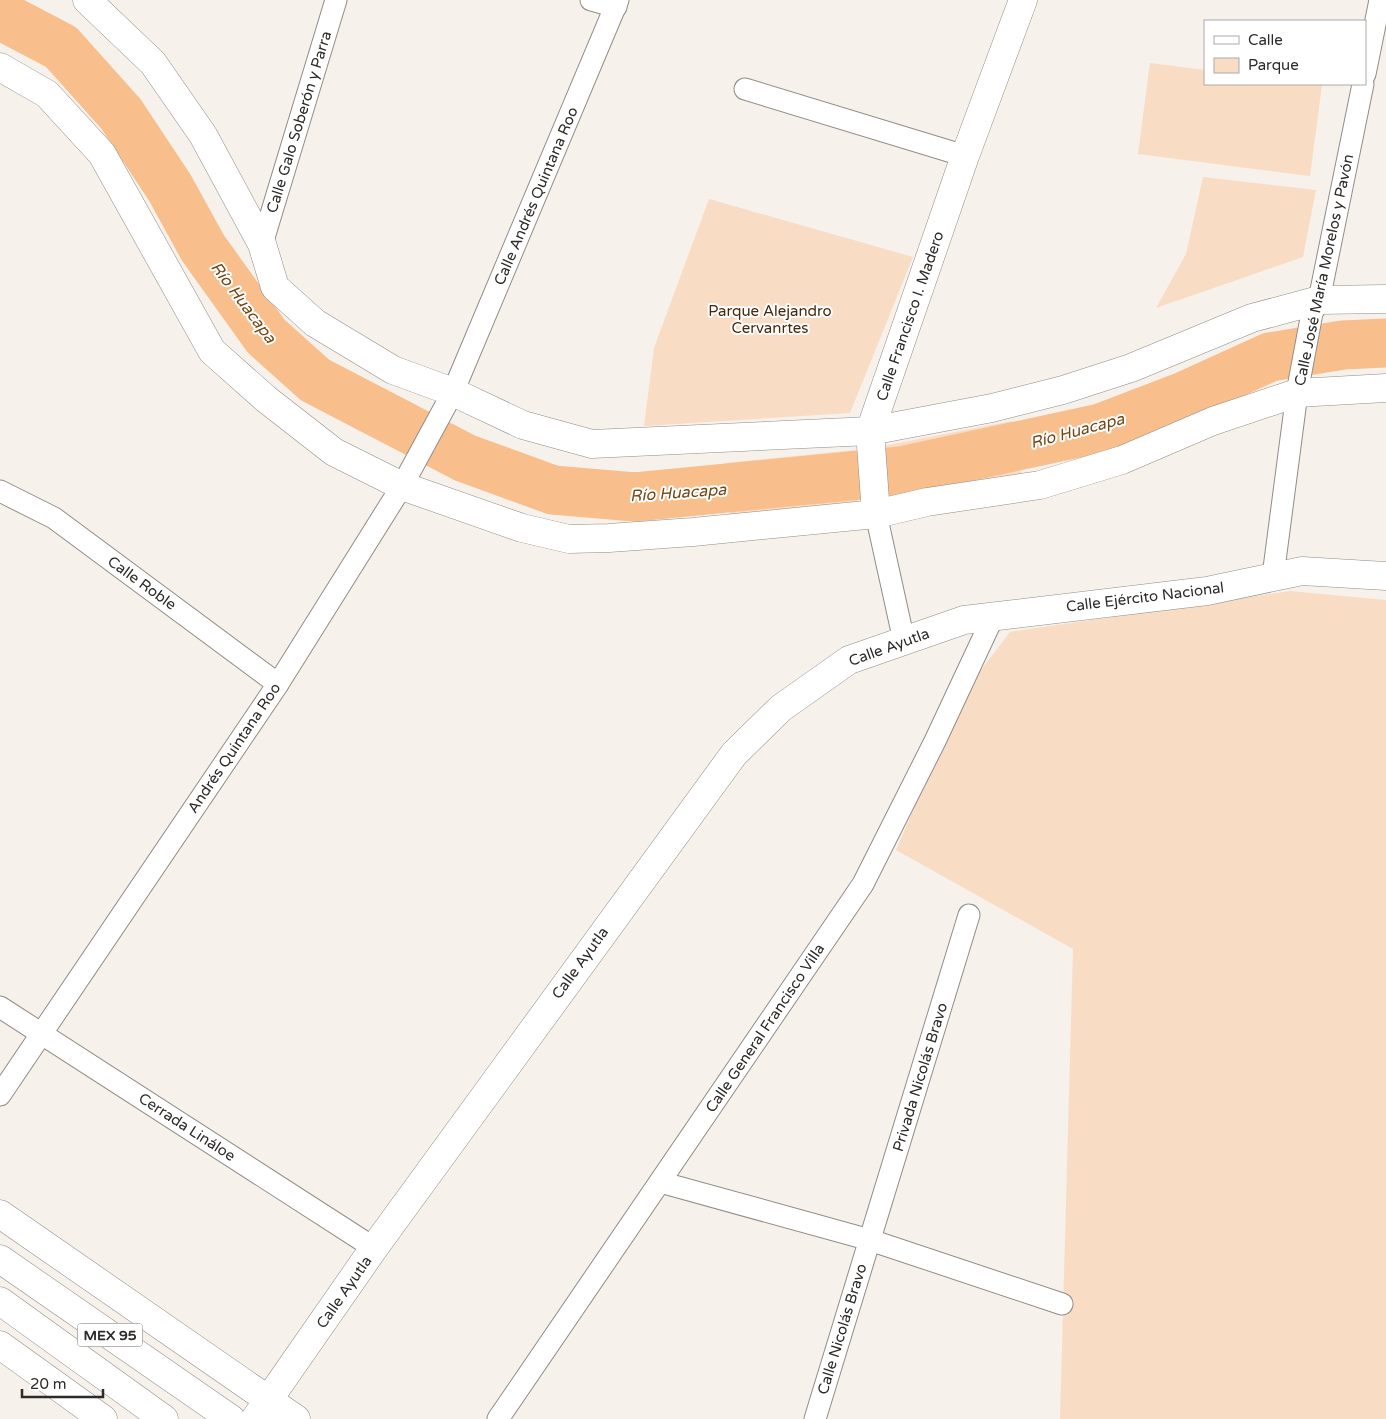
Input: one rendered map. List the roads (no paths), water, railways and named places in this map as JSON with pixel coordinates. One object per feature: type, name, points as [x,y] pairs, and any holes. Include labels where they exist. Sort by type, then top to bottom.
[{"type":"main road","points":[[87,0],[152,63],[203,135],[262,244],[275,288],[315,323],[393,370],[449,399],[523,425],[592,444],[870,433],[992,408],[1063,390],[1131,368],[1252,318],[1315,306],[1386,299]]},
{"type":"main road","name":"Calle Francisco I. Madero","points":[[875,506],[870,433],[965,156],[1023,0]]},
{"type":"main road","points":[[0,67],[47,94],[102,154],[212,352],[266,399],[334,452],[405,479],[522,528],[569,539],[694,532],[875,506],[927,502],[1040,485],[1122,460],[1299,387],[1386,388]]},
{"type":"main road","name":"Calle Ejército Nacional","points":[[994,615],[1207,592],[1302,571],[1386,576]]},
{"type":"main road","name":"Calle Ayutla","points":[[262,1410],[374,1248],[734,754],[781,708],[849,660],[964,620],[994,615]]},
{"type":"main road","points":[[0,1214],[262,1410],[296,1419]]},
{"type":"main road","name":"MEX 95","points":[[0,1259],[225,1415]]},
{"type":"main road","name":"MEX 95","points":[[0,1301],[164,1419]]},
{"type":"main road","points":[[0,1346],[104,1419]]},
{"type":"street","name":"Calle Galo Soberón y Parra","points":[[262,244],[336,0]]},
{"type":"street","points":[[591,0],[617,4]]},
{"type":"street","points":[[1366,69],[1380,0]]},
{"type":"street","name":"Calle Andrés Quintana Roo","points":[[449,399],[617,4]]},
{"type":"street","name":"Calle José María Morelos y Pavón","points":[[1273,576],[1299,387],[1363,85]]},
{"type":"street","points":[[745,89],[965,156]]},
{"type":"street","name":"Andrés Quintana Roo","points":[[0,1095],[41,1031],[278,684],[405,479],[449,399]]},
{"type":"street","name":"Calle Roble","points":[[0,491],[54,518],[278,684]]},
{"type":"street","name":"Calle Francisco I. Madero","points":[[875,506],[904,641]]},
{"type":"street","name":"Calle General Francisco Villa","points":[[498,1419],[863,884],[935,741],[994,615]]},
{"type":"street","name":"Privada Nicolás Bravo","points":[[870,1240],[969,915]]},
{"type":"street","name":"Cerrada Lináloe","points":[[0,1007],[41,1031],[374,1248]]},
{"type":"street","points":[[660,1182],[870,1240],[1062,1304]]},
{"type":"street","name":"Calle Nicolás Bravo","points":[[815,1419],[870,1240]]},
{"type":"waterway","name":"Río Huacapa","points":[[0,15],[61,47],[121,114],[170,188],[203,248],[266,336],[315,380],[465,458],[553,490],[635,497],[901,471],[1101,428],[1182,397],[1270,357],[1343,345],[1386,343]]},
{"type":"park label","name":"Parque Alejandro Cervanrtes","points":[[770,320]]}]
